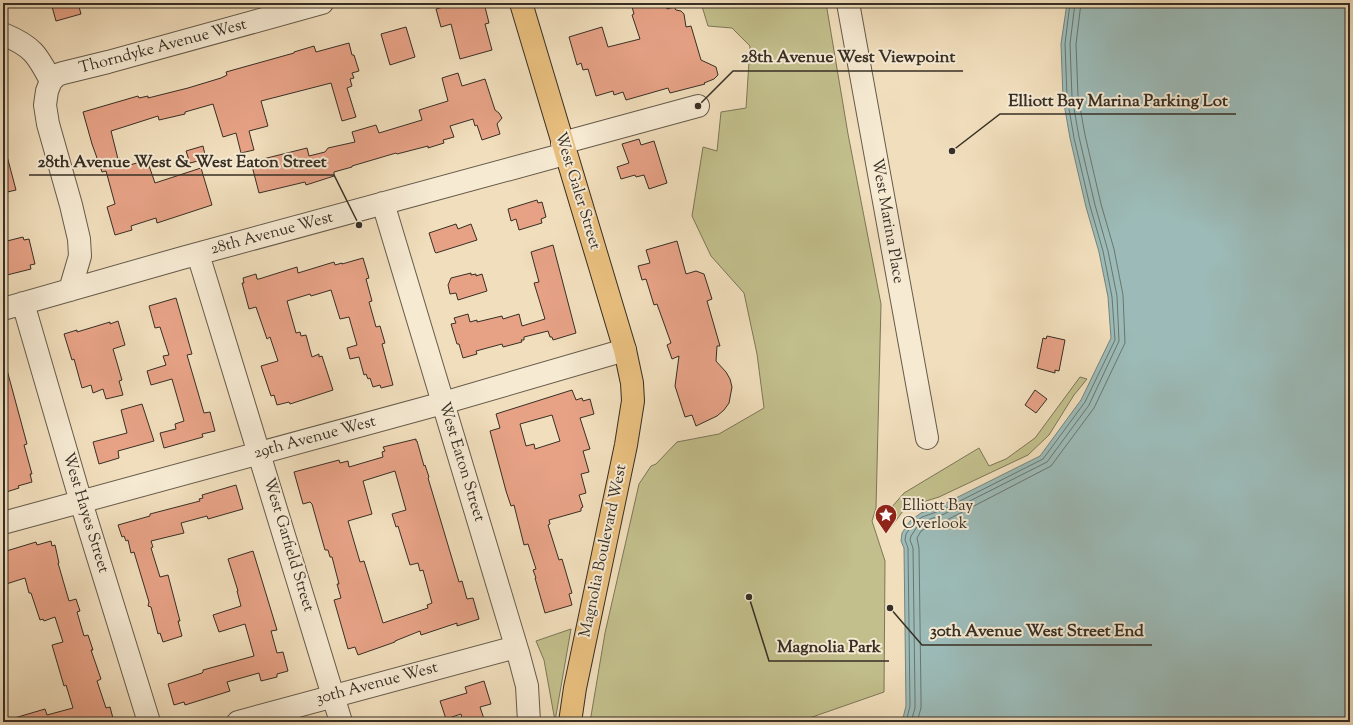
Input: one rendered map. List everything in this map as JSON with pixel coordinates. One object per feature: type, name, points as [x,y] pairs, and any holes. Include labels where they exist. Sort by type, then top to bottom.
[{"type":"main road","name":"West Galer Street","points":[[520,3],[625,350],[632,380]]},
{"type":"main road","name":"Magnolia Boulevard West","points":[[570,722],[575,688],[626,446],[633,401],[632,380]]},
{"type":"street","name":"Thorndyke Avenue West","points":[[51,80],[57,75],[63,73],[322,3]]},
{"type":"street","name":"West Marina Place","points":[[848,3],[927,438]]},
{"type":"street","points":[[3,34],[15,39],[31,50],[39,58],[51,80],[45,102],[47,119],[71,205],[80,256],[70,290]]},
{"type":"street","points":[[3,40],[26,66],[51,80]]},
{"type":"street","name":"28th Avenue West","points":[[13,306],[383,203],[698,106]]},
{"type":"street","name":"West Eaton Street","points":[[383,203],[527,686],[529,722]]},
{"type":"street","name":"West Garfield Street","points":[[198,254],[341,722]]},
{"type":"street","name":"West Hayes Street","points":[[13,306],[80,502],[149,722]]},
{"type":"street","name":"29th Avenue West","points":[[3,523],[443,403],[625,350]]},
{"type":"street","name":"30th Avenue West","points":[[238,722],[516,647]]},
{"type":"shaded area","points":[[701,3],[826,3],[848,134],[881,304],[876,508],[872,521],[885,561],[884,692],[798,722],[590,722],[605,633],[639,484],[651,466],[656,464],[677,442],[719,434],[764,408],[757,354],[744,293],[711,256],[692,216],[703,147],[717,151],[721,112],[746,108],[750,46],[732,28],[708,26]]},
{"type":"shaded area","points":[[1080,377],[1087,379],[1074,395],[1049,435],[1028,455],[939,497],[907,507],[889,530],[886,521],[890,516],[891,508],[904,493],[979,448],[989,466],[1006,459],[1035,438]]},
{"type":"shaded area","points":[[571,629],[555,721],[544,660],[536,641]]},
{"type":"water","points":[[1067,3],[1350,3],[1350,722],[902,722],[906,706],[904,548],[901,541],[902,533],[910,521],[921,513],[940,506],[1040,456],[1081,400],[1111,338],[1108,297],[1099,252],[1086,207],[1070,138],[1063,98],[1061,44]]},
{"type":"building","points":[[51,3],[78,3],[81,14],[56,21]]},
{"type":"building","points":[[459,3],[484,3],[489,23],[485,24],[492,50],[460,59],[451,24],[441,27],[436,9]]},
{"type":"building","points":[[631,3],[665,3],[667,9],[674,7],[676,10],[681,11],[684,14],[686,27],[691,26],[701,60],[716,67],[718,75],[714,79],[704,83],[705,84],[670,93],[668,88],[626,100],[623,92],[614,95],[613,91],[596,96],[588,69],[583,70],[581,63],[577,65],[569,37],[602,27],[608,47],[640,39],[632,15],[634,14]]},
{"type":"building","points":[[406,27],[415,57],[390,65],[381,34]]},
{"type":"building","points":[[349,43],[352,55],[354,55],[359,71],[352,73],[354,78],[350,79],[352,86],[347,88],[356,117],[342,121],[331,83],[261,101],[268,126],[249,131],[254,150],[241,153],[236,133],[223,137],[213,104],[185,112],[185,114],[159,120],[158,116],[111,131],[118,159],[120,158],[123,167],[147,160],[155,183],[201,168],[212,205],[157,223],[156,218],[131,226],[132,230],[115,235],[107,207],[115,204],[106,171],[102,172],[83,112],[138,96],[139,98],[148,96],[148,98],[188,88],[221,78],[227,75],[226,72],[314,46],[316,52]]},
{"type":"building","points":[[458,73],[462,86],[485,79],[495,110],[502,118],[497,124],[500,134],[482,140],[477,125],[475,126],[473,119],[450,126],[454,137],[443,140],[444,143],[428,148],[428,146],[396,153],[352,166],[334,172],[334,176],[306,185],[305,182],[259,193],[251,162],[307,148],[309,156],[325,152],[328,148],[355,142],[352,132],[376,125],[379,133],[422,120],[419,110],[448,101],[442,78]]},
{"type":"building","points":[[639,139],[641,145],[654,141],[667,183],[649,189],[644,175],[636,177],[635,175],[621,179],[617,167],[629,163],[622,144]]},
{"type":"building","points":[[203,146],[206,159],[190,163],[186,151]]},
{"type":"building","points":[[3,156],[7,156],[16,190],[3,193]]},
{"type":"building","points":[[537,200],[538,203],[542,202],[546,217],[541,219],[542,223],[519,230],[516,219],[511,221],[508,209]]},
{"type":"building","points":[[456,224],[458,229],[471,224],[477,240],[436,253],[429,233]]},
{"type":"building","points":[[23,237],[24,240],[29,239],[35,264],[30,265],[31,269],[3,276],[3,242]]},
{"type":"building","points":[[677,241],[686,274],[696,271],[704,274],[712,299],[707,301],[720,346],[717,346],[716,361],[726,372],[732,387],[729,403],[724,410],[717,416],[696,426],[692,415],[685,417],[675,386],[679,356],[672,359],[667,345],[671,343],[657,304],[654,305],[646,279],[642,280],[638,266],[650,263],[646,250]]},
{"type":"building","points":[[553,245],[576,333],[553,340],[548,331],[524,337],[524,340],[521,340],[522,342],[503,347],[502,344],[476,351],[477,354],[463,358],[451,324],[456,323],[454,318],[468,314],[470,322],[477,320],[477,322],[502,316],[503,319],[519,314],[522,326],[545,319],[534,283],[539,282],[531,252]]},
{"type":"building","points":[[363,258],[369,278],[366,279],[372,301],[369,302],[376,327],[380,326],[385,343],[382,344],[393,385],[381,388],[380,385],[373,387],[370,378],[368,379],[366,374],[364,375],[359,357],[350,359],[347,348],[357,345],[349,317],[340,319],[331,290],[311,296],[310,294],[287,301],[296,333],[300,332],[301,336],[306,335],[312,357],[319,354],[319,357],[322,356],[333,390],[290,404],[289,402],[277,405],[274,395],[271,396],[261,366],[278,361],[270,337],[267,339],[256,307],[249,309],[242,283],[244,283],[243,278],[256,274],[257,279],[259,279],[297,267],[298,273],[334,262],[335,265]]},
{"type":"building","points":[[471,273],[471,275],[476,274],[476,276],[482,274],[487,291],[458,300],[456,293],[450,294],[448,285],[451,278]]},
{"type":"building","points":[[176,298],[192,354],[187,355],[204,413],[210,412],[215,431],[202,434],[203,437],[164,448],[160,433],[176,429],[175,424],[184,421],[172,379],[151,385],[147,371],[166,365],[163,356],[169,355],[160,327],[155,328],[149,306]]},
{"type":"building","points":[[118,321],[125,345],[113,349],[122,380],[119,381],[123,395],[106,399],[103,389],[93,393],[91,385],[82,388],[74,359],[72,360],[64,334]]},
{"type":"building","points":[[1047,336],[1065,340],[1059,371],[1055,370],[1055,373],[1037,368],[1043,338],[1046,339]]},
{"type":"building","points":[[7,370],[27,444],[24,445],[32,474],[30,474],[32,482],[18,486],[19,488],[3,493],[3,371]]},
{"type":"building","points":[[572,390],[576,400],[582,398],[583,401],[590,399],[594,414],[580,418],[590,449],[583,451],[589,472],[581,474],[586,493],[579,495],[583,507],[581,508],[581,511],[549,520],[550,524],[548,525],[559,560],[562,559],[572,593],[569,594],[572,605],[545,613],[533,570],[536,569],[528,544],[524,545],[514,505],[511,506],[506,491],[490,431],[500,428],[496,414]],"holes":[[[552,415],[560,441],[535,449],[534,444],[526,446],[520,424]]]},
{"type":"building","points":[[1035,390],[1047,399],[1036,413],[1025,405]]},
{"type":"building","points":[[142,404],[154,441],[118,451],[119,458],[99,464],[93,442],[127,433],[121,410]]},
{"type":"building","points":[[416,439],[429,477],[428,478],[459,582],[462,581],[467,599],[473,598],[479,619],[457,626],[457,623],[421,635],[420,631],[395,642],[358,655],[355,647],[348,649],[334,600],[341,598],[332,557],[330,557],[328,550],[325,550],[312,504],[310,502],[303,504],[294,472],[339,460],[340,463],[348,461],[349,467],[383,457],[382,452],[385,451],[383,447]],"holes":[[[395,471],[406,510],[392,514],[396,527],[398,526],[410,565],[418,563],[420,571],[423,570],[432,603],[427,605],[428,608],[383,623],[364,561],[360,562],[348,521],[372,514],[363,481]]]},
{"type":"building","points":[[236,485],[243,509],[208,519],[207,516],[181,523],[184,533],[151,541],[153,547],[151,548],[160,577],[168,575],[180,621],[178,621],[182,636],[163,642],[160,633],[158,634],[151,607],[148,606],[149,602],[134,552],[131,553],[128,540],[126,541],[124,536],[122,537],[118,525],[150,516],[150,514],[200,501],[199,499],[203,498],[202,495]]},
{"type":"building","points":[[51,541],[52,546],[55,545],[58,563],[69,601],[76,599],[80,611],[77,612],[84,636],[88,635],[93,650],[91,650],[101,679],[97,681],[106,708],[110,707],[114,722],[12,722],[11,719],[45,709],[47,715],[73,708],[66,685],[64,686],[52,645],[63,642],[55,617],[44,621],[43,619],[40,620],[31,593],[29,593],[25,578],[3,585],[3,552],[36,542],[37,545]]},
{"type":"building","points":[[253,551],[277,630],[271,631],[277,653],[283,652],[288,671],[277,674],[277,677],[261,681],[259,673],[227,682],[230,691],[185,705],[184,702],[174,705],[168,684],[202,673],[203,670],[254,656],[245,624],[219,632],[213,615],[241,606],[228,559]]},
{"type":"building","points":[[484,681],[491,704],[480,707],[485,722],[463,722],[461,714],[446,719],[440,701],[467,693],[465,687]]},
{"type":"place","name":"28th Avenue West Viewpoint","points":[[698,106]]},
{"type":"place","name":"Elliott Bay Marina Parking Lot","points":[[952,151]]},
{"type":"place","name":"28th Avenue West & West Eaton Street","points":[[359,225]]},
{"type":"place","name":"Elliott Bay Overlook","points":[[886,534]]},
{"type":"place","name":"Magnolia Park","points":[[749,597]]},
{"type":"place","name":"30th Avenue West Street End","points":[[890,608]]}]
